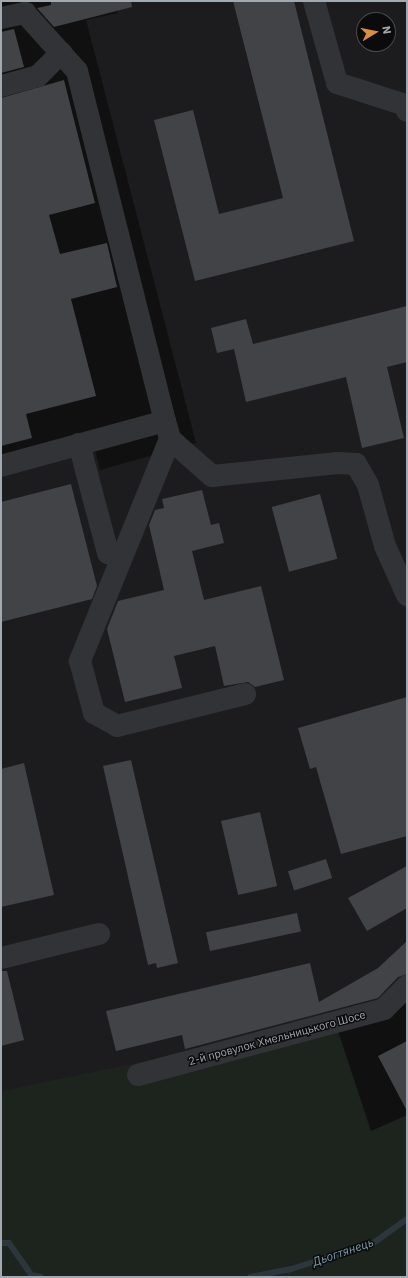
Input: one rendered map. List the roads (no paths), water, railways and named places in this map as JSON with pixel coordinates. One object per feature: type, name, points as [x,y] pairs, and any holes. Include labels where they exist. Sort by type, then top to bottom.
[{"type":"street","points":[[314,1],[337,83],[406,105],[407,111]]},
{"type":"street","points":[[1,18],[25,13],[77,71],[168,430],[212,476],[338,463],[356,464],[368,485],[385,546],[407,594]]},
{"type":"street","points":[[1,86],[38,76],[61,54]]},
{"type":"street","points":[[1,466],[79,444],[168,430]]},
{"type":"street","points":[[168,430],[80,661],[94,713],[117,726],[245,694]]},
{"type":"street","points":[[79,444],[108,553]]},
{"type":"street","points":[[1,958],[99,934]]},
{"type":"street","name":"2-й провулок Хмельницького Шосе","points":[[138,1075],[384,1009],[407,986]]},
{"type":"waterway","name":"Дьогтянець","points":[[250,1277],[291,1269],[372,1244],[407,1219]]},
{"type":"waterway","name":"Дьогтянець","points":[[1,1243],[9,1243],[31,1275],[41,1277]]}]
